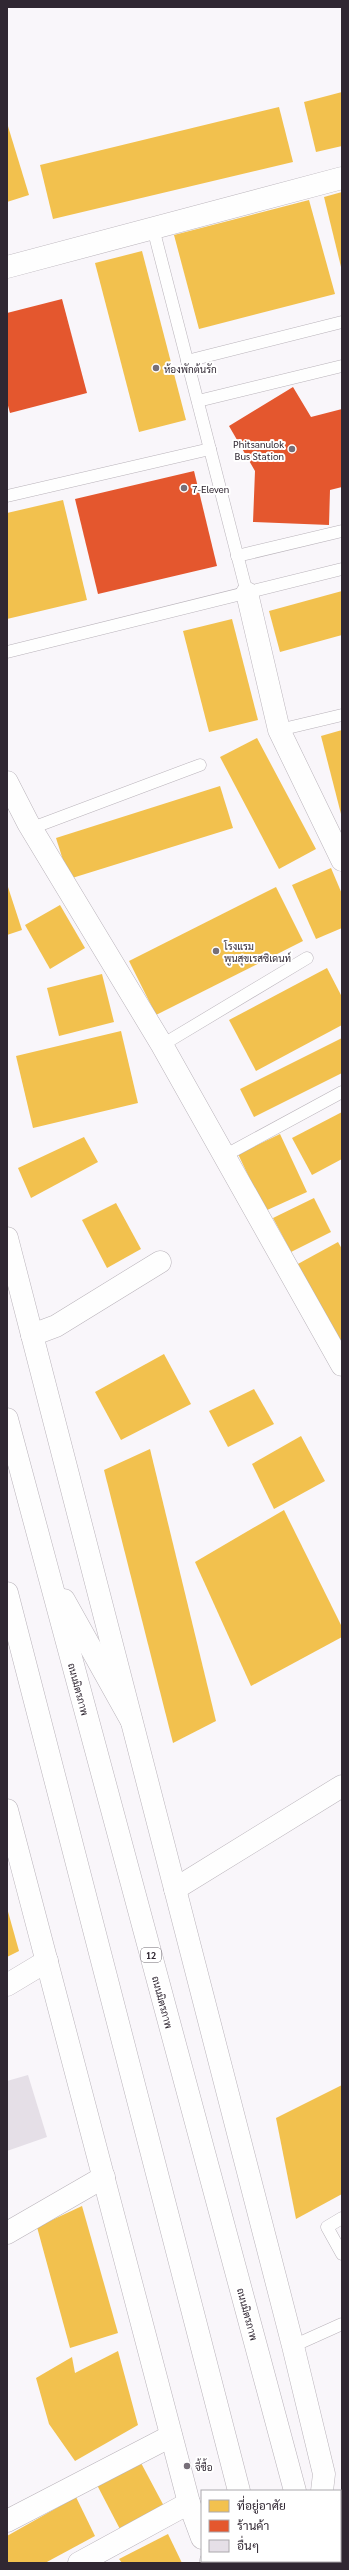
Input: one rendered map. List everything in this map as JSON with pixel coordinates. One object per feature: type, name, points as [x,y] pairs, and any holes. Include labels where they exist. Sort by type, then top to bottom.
[{"type":"main road","points":[[7,267],[342,178]]},
{"type":"main road","points":[[247,593],[279,730],[342,860]]},
{"type":"main road","points":[[7,782],[32,828],[162,1045],[342,1365]]},
{"type":"main road","points":[[7,1238],[293,2346],[324,2474],[322,2490]]},
{"type":"main road","points":[[32,1335],[56,1326],[160,1262]]},
{"type":"main road","name":"ถนนมิตรภาพ","points":[[7,1419],[295,2490]]},
{"type":"main road","points":[[48,1573],[131,1720]]},
{"type":"main road","points":[[7,1593],[239,2490]]},
{"type":"main road","points":[[175,1889],[342,1786]]},
{"type":"main road","points":[[7,1810],[189,2503],[201,2535]]},
{"type":"main road","points":[[7,1985],[47,1961]]},
{"type":"main road","points":[[7,2233],[104,2177]]},
{"type":"main road","points":[[7,2521],[172,2436]]},
{"type":"main road","points":[[79,2563],[189,2503]]},
{"type":"lane","points":[[153,228],[247,593]]},
{"type":"lane","points":[[187,362],[342,322]]},
{"type":"lane","points":[[198,401],[342,366]]},
{"type":"lane","points":[[7,496],[210,448]]},
{"type":"lane","points":[[237,556],[342,531]]},
{"type":"lane","points":[[7,652],[342,570]]},
{"type":"lane","points":[[279,730],[342,714]]},
{"type":"lane","points":[[32,828],[200,765]]},
{"type":"lane","points":[[162,1045],[306,958]]},
{"type":"lane","points":[[224,1156],[342,1092]]},
{"type":"lane","points":[[342,2218],[327,2227],[342,2254]]},
{"type":"lane","points":[[293,2346],[342,2324]]},
{"type":"building: ที่อยู่อาศัย","points":[[342,92],[342,146],[316,152],[304,102]]},
{"type":"building: ที่อยู่อาศัย","points":[[279,107],[293,162],[53,219],[40,165]]},
{"type":"building: ที่อยู่อาศัย","points":[[7,123],[29,195],[7,202]]},
{"type":"building: ที่อยู่อาศัย","points":[[342,192],[342,267],[341,267],[324,197]]},
{"type":"building: ที่อยู่อาศัย","points":[[309,200],[335,294],[199,329],[174,235]]},
{"type":"building: ที่อยู่อาศัย","points":[[142,251],[186,420],[139,432],[95,263]]},
{"type":"building: ที่อยู่อาศัย","points":[[63,500],[87,600],[7,619],[7,513]]},
{"type":"building: ที่อยู่อาศัย","points":[[342,591],[342,635],[280,652],[269,611]]},
{"type":"building: ที่อยู่อาศัย","points":[[232,619],[258,720],[209,732],[183,631]]},
{"type":"building: ที่อยู่อาศัย","points":[[342,730],[342,814],[341,814],[321,736]]},
{"type":"building: ที่อยู่อาศัย","points":[[257,738],[316,849],[279,869],[220,757]]},
{"type":"building: ที่อยู่อาศัย","points":[[220,786],[233,828],[69,879],[56,838]]},
{"type":"building: ที่อยู่อาศัย","points":[[331,868],[342,894],[342,928],[316,939],[292,885]]},
{"type":"building: ที่อยู่อาศัย","points":[[7,884],[22,930],[7,935]]},
{"type":"building: ที่อยู่อาศัย","name":"โรงแรม พูนสุขเรสซิเดนท์","points":[[276,887],[303,941],[156,1015],[129,961]]},
{"type":"building: ที่อยู่อาศัย","points":[[60,905],[85,948],[50,969],[25,925]]},
{"type":"building: ที่อยู่อาศัย","points":[[327,968],[342,997],[342,1025],[256,1071],[229,1020]]},
{"type":"building: ที่อยู่อาศัย","points":[[102,974],[114,1022],[59,1036],[47,988]]},
{"type":"building: ที่อยู่อาศัย","points":[[121,1031],[138,1103],[33,1128],[16,1056]]},
{"type":"building: ที่อยู่อาศัย","points":[[342,1038],[342,1073],[254,1117],[240,1089]]},
{"type":"building: ที่อยู่อาศัย","points":[[342,1112],[342,1159],[312,1175],[292,1138]]},
{"type":"building: ที่อยู่อาศัย","points":[[280,1134],[307,1192],[265,1211],[238,1154]]},
{"type":"building: ที่อยู่อาศัย","points":[[84,1137],[98,1162],[31,1198],[18,1168]]},
{"type":"building: ที่อยู่อาศัย","points":[[314,1198],[331,1232],[291,1252],[273,1218]]},
{"type":"building: ที่อยู่อาศัย","points":[[116,1203],[141,1249],[107,1268],[82,1220]]},
{"type":"building: ที่อยู่อาศัย","points":[[338,1242],[342,1249],[342,1351],[296,1265]]},
{"type":"building: ที่อยู่อาศัย","points":[[164,1354],[191,1404],[121,1440],[95,1392]]},
{"type":"building: ที่อยู่อาศัย","points":[[254,1389],[274,1424],[228,1447],[209,1411]]},
{"type":"building: ที่อยู่อาศัย","points":[[301,1436],[325,1481],[274,1509],[252,1464]]},
{"type":"building: ที่อยู่อาศัย","points":[[150,1449],[216,1721],[173,1743],[104,1470]]},
{"type":"building: ที่อยู่อาศัย","points":[[284,1510],[342,1627],[342,1637],[251,1686],[195,1562]]},
{"type":"building: ที่อยู่อาศัย","points":[[7,1908],[19,1951],[7,1957]]},
{"type":"building: ที่อยู่อาศัย","points":[[342,2085],[342,2194],[296,2219],[276,2118]]},
{"type":"building: ที่อยู่อาศัย","points":[[82,2206],[118,2333],[70,2348],[37,2227]]},
{"type":"building: ที่อยู่อาศัย","points":[[118,2351],[138,2425],[75,2461],[49,2424],[36,2378],[72,2357],[75,2373]]},
{"type":"building: ที่อยู่อาศัย","points":[[140,2461],[166,2510],[122,2533],[97,2485]]},
{"type":"building: ที่อยู่อาศัย","points":[[76,2497],[95,2536],[45,2563],[7,2563],[7,2536]]},
{"type":"building: ที่อยู่อาศัย","points":[[168,2534],[182,2563],[122,2563],[119,2559]]},
{"type":"building: ร้านค้า","points":[[62,299],[87,393],[10,413],[7,402],[7,313]]},
{"type":"building: ร้านค้า","name":"Phitsanulok Bus Station","points":[[293,387],[311,417],[342,409],[342,487],[330,490],[329,525],[253,522],[255,471],[229,426]]},
{"type":"building: ร้านค้า","points":[[194,471],[217,566],[98,594],[75,499]]},
{"type":"building: อื่นๆ","points":[[28,2075],[47,2137],[7,2151],[7,2081]]},
{"type":"place","name":"ห้องพักต้นรัก","points":[[156,368]]},
{"type":"place","name":"Phitsanulok Bus Station","points":[[292,449]]},
{"type":"place","name":"7-Eleven","points":[[184,488]]},
{"type":"place","name":"โรงแรม พูนสุขเรสซิเดนท์","points":[[216,951]]},
{"type":"place","name":"จี้ซื้อ","points":[[187,2466]]}]
